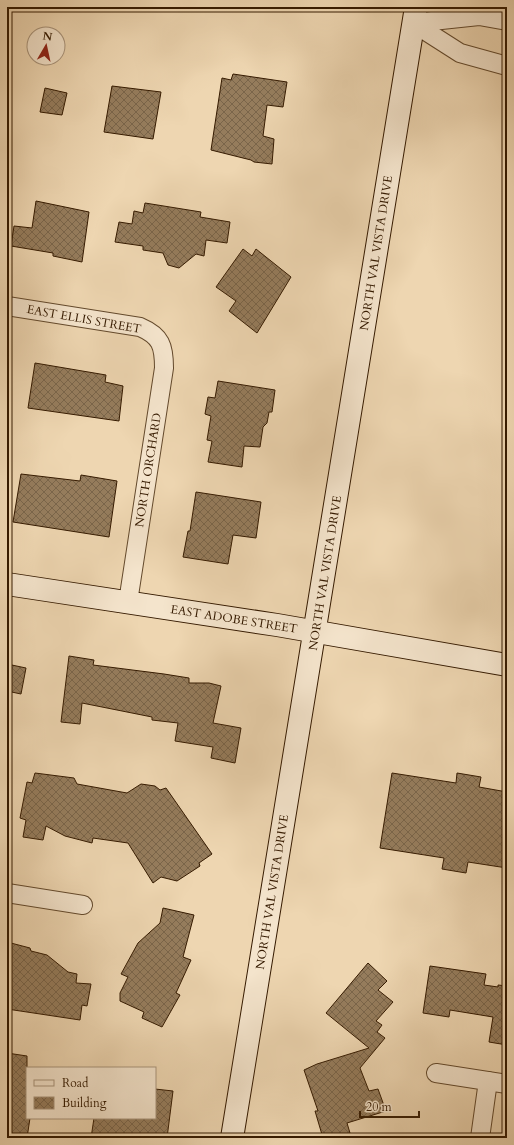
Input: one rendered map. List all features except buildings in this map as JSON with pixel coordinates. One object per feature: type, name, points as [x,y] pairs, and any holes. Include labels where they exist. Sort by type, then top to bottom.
[{"type":"main road","name":"NORTH VAL VISTA DRIVE","points":[[232,1138],[414,15]]},
{"type":"main road","name":"EAST ADOBE STREET","points":[[7,584],[315,632],[507,665]]},
{"type":"street","points":[[414,15],[479,16],[507,21]]},
{"type":"street","points":[[414,15],[460,53],[507,66]]},
{"type":"street","name":"EAST ELLIS STREET","points":[[7,306],[129,325],[150,332],[158,338]]},
{"type":"street","name":"NORTH ORCHARD","points":[[128,602],[164,368],[163,348],[158,338]]},
{"type":"street","points":[[7,893],[83,905]]},
{"type":"street","points":[[436,1073],[507,1084]]},
{"type":"street","points":[[480,1138],[488,1081]]}]
